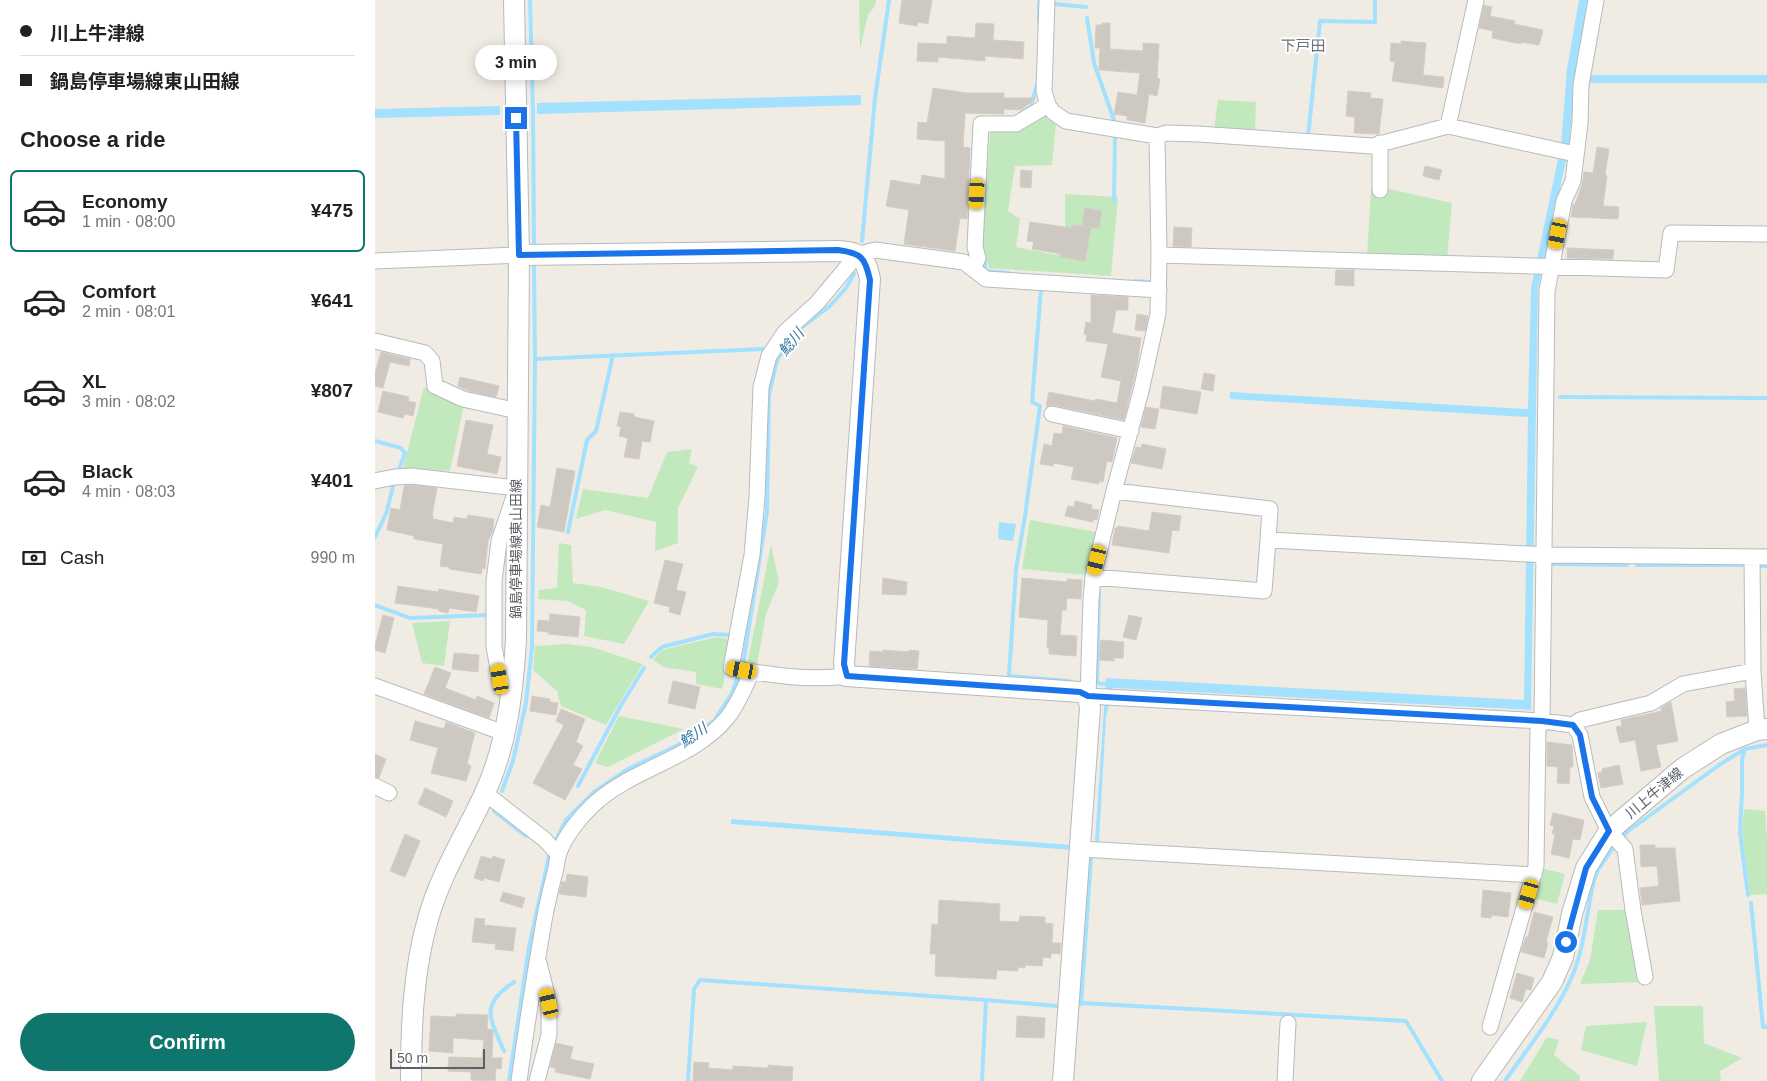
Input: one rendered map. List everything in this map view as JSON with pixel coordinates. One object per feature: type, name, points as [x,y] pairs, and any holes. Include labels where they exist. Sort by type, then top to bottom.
[{"type":"main road","name":"鍋島停車場線東山田線","points":[[411,1081],[415,974],[428,918],[444,875],[485,794],[494,772],[511,699],[515,639],[519,255],[514,0]]},
{"type":"main road","points":[[519,255],[838,250],[857,254],[866,262],[870,280],[844,664],[847,676],[1080,692],[1101,697]]},
{"type":"main road","points":[[1063,1081],[1090,708],[1101,697]]},
{"type":"main road","name":"川上牛津線","points":[[1482,1081],[1552,982],[1563,957],[1572,914],[1586,868],[1609,831],[1682,769],[1721,744],[1762,729]]},
{"type":"street","points":[[1047,0],[1044,92],[1048,105],[1053,112],[1066,121],[1157,136],[1174,133],[1372,146],[1447,126],[1575,154]]},
{"type":"street","points":[[1447,126],[1476,0]]},
{"type":"street","points":[[1491,1027],[1536,866],[1538,729],[1542,721],[1542,554],[1547,291],[1565,201],[1573,181],[1580,123],[1582,78],[1597,0]]},
{"type":"street","points":[[973,268],[978,258],[975,247],[981,124],[1016,124],[1033,116],[1048,105]]},
{"type":"street","points":[[1157,136],[1159,255],[1157,314],[1141,391],[1093,577],[1091,600],[1101,697],[1542,721],[1573,725],[1580,720],[1651,703],[1683,684],[1753,670]]},
{"type":"street","points":[[1379,190],[1381,143]]},
{"type":"street","points":[[1159,255],[1666,270],[1671,233],[1767,234]]},
{"type":"street","points":[[847,676],[827,679],[752,672],[731,668],[752,554],[757,497],[761,386],[769,356],[785,332],[817,304],[857,254],[875,250],[964,262],[986,279],[1159,290]]},
{"type":"street","points":[[375,261],[519,255]]},
{"type":"street","points":[[375,341],[425,353],[432,361],[435,386],[463,399],[517,411]]},
{"type":"street","points":[[1052,414],[1131,431]]},
{"type":"street","points":[[375,481],[411,476],[517,488]]},
{"type":"street","points":[[1093,577],[1264,591],[1270,509],[1114,491]]},
{"type":"street","points":[[1269,540],[1542,554],[1767,557]]},
{"type":"street","points":[[1752,557],[1753,670],[1762,729]]},
{"type":"street","points":[[519,1081],[537,960],[558,854],[573,828],[593,805],[615,788],[707,738],[726,719],[737,704],[752,672]]},
{"type":"street","points":[[375,686],[504,733]]},
{"type":"street","points":[[1573,725],[1580,735],[1592,797],[1609,831],[1625,850],[1633,910],[1645,976]]},
{"type":"street","points":[[375,786],[389,793]]},
{"type":"street","points":[[485,794],[544,839],[558,854]]},
{"type":"street","points":[[1081,849],[1534,875]]},
{"type":"street","points":[[537,960],[549,1003],[549,1035],[537,1081]]},
{"type":"street","points":[[1285,1081],[1288,1024]]},
{"type":"green space","points":[[859,0],[876,0],[875,6],[868,15],[860,50]]},
{"type":"green space","points":[[1218,100],[1256,102],[1255,134],[1214,130]]},
{"type":"green space","points":[[1047,115],[1056,126],[1052,165],[1015,166],[1008,211],[1020,219],[1016,247],[1057,255],[1065,233],[1065,194],[1118,197],[1111,276],[989,268],[982,242],[990,130],[1016,129]]},
{"type":"green space","points":[[1371,188],[1385,188],[1452,203],[1447,259],[1367,256]]},
{"type":"green space","points":[[424,387],[464,405],[450,471],[403,468]]},
{"type":"green space","points":[[692,449],[689,463],[698,467],[678,508],[678,543],[655,551],[656,522],[605,510],[576,519],[583,489],[648,498],[667,452]]},
{"type":"green space","points":[[1030,520],[1097,532],[1085,575],[1022,569]]},
{"type":"green space","points":[[559,543],[571,545],[573,583],[601,587],[649,601],[624,644],[584,636],[586,610],[567,601],[538,599],[539,590],[557,588]]},
{"type":"green space","points":[[771,544],[779,582],[766,614],[757,665],[748,661]]},
{"type":"green space","points":[[450,621],[444,666],[422,663],[412,623]]},
{"type":"green space","points":[[717,637],[733,640],[722,689],[696,684],[696,672],[663,667],[653,660],[662,650]]},
{"type":"green space","points":[[567,644],[592,647],[643,664],[606,725],[561,706],[557,691],[533,670],[535,646]]},
{"type":"green space","points":[[619,716],[684,729],[608,767],[595,763]]},
{"type":"green space","points":[[1744,809],[1765,811],[1767,894],[1750,895],[1742,834]]},
{"type":"green space","points":[[1541,868],[1565,874],[1557,904],[1533,898]]},
{"type":"green space","points":[[1598,910],[1629,910],[1641,982],[1580,984],[1590,960]]},
{"type":"green space","points":[[1654,1006],[1703,1006],[1704,1043],[1742,1058],[1720,1071],[1721,1081],[1659,1081]]},
{"type":"green space","points":[[1647,1022],[1637,1066],[1581,1050],[1586,1026]]},
{"type":"green space","points":[[1547,1037],[1559,1040],[1554,1055],[1580,1076],[1580,1081],[1520,1081]]},
{"type":"water","points":[[1579,0],[1589,0],[1589,75],[1767,75],[1767,83],[1588,83],[1575,81],[1569,147],[1538,289],[1531,710],[1113,688],[1106,717],[1099,842],[1095,842],[1106,678],[1524,700],[1528,417],[1230,399],[1230,392],[1528,409],[1531,288],[1561,145],[1567,69]]},
{"type":"water","points":[[861,95],[861,105],[537,114],[537,103]]},
{"type":"water","points":[[500,106],[500,115],[375,118],[375,109]]},
{"type":"water","points":[[999,522],[1016,524],[1013,541],[998,539]]},
{"type":"water","points":[[731,819],[1072,845],[1072,850],[731,824]]},
{"type":"building","points":[[902,0],[932,0],[928,24],[918,22],[917,26],[899,23]]},
{"type":"building","points":[[1484,5],[1492,7],[1490,16],[1515,21],[1514,24],[1543,30],[1539,45],[1521,42],[1521,44],[1492,38],[1493,31],[1479,28]]},
{"type":"building","points":[[976,23],[994,24],[993,40],[1024,42],[1023,59],[985,56],[985,61],[938,57],[938,62],[917,61],[918,43],[947,44],[947,36],[975,38]]},
{"type":"building","points":[[1102,23],[1110,23],[1110,49],[1143,51],[1143,43],[1159,44],[1157,78],[1160,79],[1157,96],[1149,94],[1145,123],[1127,120],[1127,116],[1114,114],[1118,92],[1137,95],[1140,73],[1099,70],[1100,48],[1095,48],[1096,25],[1102,25]]},
{"type":"building","points":[[1401,41],[1426,43],[1423,75],[1444,77],[1443,88],[1392,81],[1395,62],[1390,61],[1391,43],[1401,44]]},
{"type":"building","points":[[933,88],[967,93],[1004,93],[1004,98],[1036,98],[1021,110],[1004,109],[1004,114],[965,113],[963,147],[970,148],[967,219],[960,218],[955,251],[904,244],[909,210],[886,206],[891,180],[920,185],[922,175],[945,179],[945,141],[917,139],[918,122],[927,123]]},
{"type":"building","points":[[1348,91],[1371,93],[1370,98],[1383,99],[1379,134],[1354,133],[1355,117],[1346,116]]},
{"type":"building","points":[[1597,147],[1609,149],[1603,206],[1619,207],[1618,219],[1571,217],[1573,204],[1575,204],[1582,185],[1584,172],[1593,173]]},
{"type":"building","points":[[1425,166],[1442,170],[1439,180],[1423,176]]},
{"type":"building","points":[[1021,170],[1032,171],[1031,188],[1020,187]]},
{"type":"building","points":[[1085,208],[1102,211],[1099,228],[1082,226]]},
{"type":"building","points":[[1030,222],[1072,228],[1072,225],[1091,227],[1085,261],[1061,257],[1062,254],[1032,249],[1034,242],[1027,241]]},
{"type":"building","points":[[1174,227],[1192,228],[1191,247],[1173,246]]},
{"type":"building","points":[[1567,248],[1614,250],[1613,259],[1567,258]]},
{"type":"building","points":[[1336,270],[1354,270],[1354,286],[1335,285]]},
{"type":"building","points":[[1091,295],[1128,297],[1128,310],[1116,310],[1112,333],[1141,338],[1137,366],[1124,420],[1054,405],[1046,406],[1049,392],[1095,401],[1096,399],[1117,403],[1121,381],[1101,377],[1108,344],[1086,341],[1087,335],[1084,334],[1086,322],[1091,323]]},
{"type":"building","points":[[1137,314],[1148,316],[1145,331],[1135,330]]},
{"type":"building","points":[[381,352],[410,359],[409,366],[390,362],[383,388],[375,386],[375,373]]},
{"type":"building","points":[[1204,373],[1215,375],[1213,391],[1201,389]]},
{"type":"building","points":[[460,377],[499,386],[496,397],[469,391],[458,386]]},
{"type":"building","points":[[1163,386],[1201,392],[1197,414],[1160,408]]},
{"type":"building","points":[[383,391],[409,397],[408,401],[416,403],[413,416],[405,414],[403,418],[378,412]]},
{"type":"building","points":[[1146,407],[1159,409],[1155,429],[1141,427]]},
{"type":"building","points":[[620,412],[634,414],[634,417],[654,421],[650,442],[642,441],[639,459],[624,457],[628,438],[619,436],[621,427],[617,426]]},
{"type":"building","points":[[466,420],[493,425],[487,454],[501,457],[497,474],[457,466]]},
{"type":"building","points":[[1063,426],[1117,438],[1112,462],[1107,461],[1103,482],[1099,481],[1099,484],[1071,479],[1074,467],[1054,463],[1053,466],[1040,464],[1044,444],[1052,446],[1054,433],[1062,434]]},
{"type":"building","points":[[1142,444],[1166,449],[1162,469],[1131,463],[1136,447],[1141,448]]},
{"type":"building","points":[[557,468],[575,471],[564,532],[537,527],[541,505],[550,507]]},
{"type":"building","points":[[404,486],[437,488],[433,519],[453,523],[454,517],[467,519],[468,515],[494,519],[493,530],[488,541],[485,569],[482,568],[481,574],[440,566],[443,544],[414,539],[414,536],[387,530],[391,508],[400,510]]},
{"type":"building","points":[[1075,501],[1092,505],[1091,509],[1099,510],[1097,520],[1093,519],[1093,522],[1065,516],[1068,506],[1074,507]]},
{"type":"building","points":[[1152,512],[1181,516],[1179,531],[1172,530],[1169,553],[1112,545],[1115,528],[1118,528],[1118,526],[1149,531]]},
{"type":"building","points":[[665,560],[683,564],[676,590],[686,592],[680,615],[669,612],[670,607],[654,603]]},
{"type":"building","points":[[883,578],[907,582],[906,595],[882,594]]},
{"type":"building","points":[[1022,578],[1067,582],[1067,579],[1082,580],[1081,599],[1067,598],[1066,610],[1062,610],[1060,635],[1077,636],[1076,656],[1049,654],[1049,648],[1047,648],[1048,620],[1019,617]]},
{"type":"building","points":[[398,586],[438,592],[439,589],[479,596],[476,612],[449,608],[448,613],[439,611],[439,609],[395,603]]},
{"type":"building","points":[[550,614],[580,617],[578,637],[537,631],[538,620],[549,621]]},
{"type":"building","points":[[383,615],[394,618],[385,653],[375,650]]},
{"type":"building","points":[[1129,615],[1142,618],[1136,640],[1123,637]]},
{"type":"building","points":[[1101,640],[1124,642],[1123,658],[1114,658],[1114,661],[1099,660]]},
{"type":"building","points":[[883,650],[919,651],[917,669],[869,666],[870,651],[882,652]]},
{"type":"building","points":[[454,653],[479,655],[478,672],[452,669]]},
{"type":"building","points":[[435,667],[451,673],[445,688],[476,700],[477,696],[494,703],[489,718],[424,694]]},
{"type":"building","points":[[673,681],[700,687],[695,709],[668,703]]},
{"type":"building","points":[[1745,688],[1747,716],[1727,717],[1726,702],[1735,701],[1734,689]]},
{"type":"building","points":[[532,696],[550,699],[550,702],[558,703],[556,715],[530,711]]},
{"type":"building","points":[[1671,702],[1678,741],[1656,745],[1661,767],[1641,771],[1635,740],[1620,743],[1616,727],[1622,726],[1621,720],[1662,711],[1661,708]]},
{"type":"building","points":[[561,709],[585,719],[576,742],[583,746],[573,765],[582,769],[565,800],[533,783],[564,725],[556,721]]},
{"type":"building","points":[[415,721],[444,729],[446,722],[475,733],[467,764],[471,766],[466,781],[431,773],[438,748],[410,740]]},
{"type":"building","points":[[1547,742],[1572,745],[1573,767],[1570,767],[1569,784],[1557,783],[1558,767],[1547,766]]},
{"type":"building","points":[[375,754],[386,759],[379,778],[375,777]]},
{"type":"building","points":[[1619,765],[1623,784],[1601,788],[1598,773],[1602,772],[1602,769]]},
{"type":"building","points":[[425,788],[453,801],[446,817],[418,804]]},
{"type":"building","points":[[1553,813],[1584,820],[1580,840],[1573,839],[1569,858],[1551,854],[1555,834],[1552,834],[1554,826],[1550,825]]},
{"type":"building","points":[[405,834],[420,841],[405,877],[390,871]]},
{"type":"building","points":[[1640,845],[1655,845],[1655,848],[1675,848],[1680,901],[1642,905],[1640,888],[1659,886],[1657,866],[1641,867]]},
{"type":"building","points":[[481,856],[492,859],[493,856],[505,860],[499,882],[484,878],[483,881],[474,878]]},
{"type":"building","points":[[567,874],[588,877],[586,897],[559,894],[562,882],[566,882]]},
{"type":"building","points":[[1483,890],[1511,893],[1508,917],[1492,915],[1491,918],[1481,917]]},
{"type":"building","points":[[503,892],[525,898],[522,908],[500,901]]},
{"type":"building","points":[[939,900],[1000,904],[999,921],[1019,922],[1020,916],[1045,917],[1045,923],[1053,924],[1052,943],[1061,943],[1060,954],[1051,953],[1051,958],[1043,957],[1042,966],[1025,965],[1025,968],[1018,967],[1018,971],[997,970],[996,979],[935,976],[936,954],[930,954],[932,924],[938,925]]},
{"type":"building","points":[[1534,912],[1553,917],[1544,958],[1521,952],[1526,937],[1528,937]]},
{"type":"building","points":[[475,918],[485,919],[484,925],[516,928],[513,951],[495,949],[496,944],[472,942]]},
{"type":"building","points":[[1517,973],[1534,978],[1531,990],[1526,989],[1522,1002],[1510,998]]},
{"type":"building","points":[[456,1014],[488,1015],[487,1029],[493,1030],[492,1058],[502,1058],[501,1069],[496,1068],[495,1081],[471,1080],[471,1072],[448,1071],[449,1057],[482,1058],[484,1040],[453,1038],[453,1053],[429,1051],[431,1016],[456,1017]]},
{"type":"building","points":[[1017,1016],[1045,1018],[1044,1038],[1016,1037]]},
{"type":"building","points":[[556,1043],[573,1047],[570,1059],[594,1064],[590,1079],[555,1072],[556,1068],[550,1067]]},
{"type":"building","points":[[694,1062],[709,1063],[708,1068],[733,1070],[733,1066],[768,1068],[768,1065],[793,1067],[792,1081],[693,1081]]},
{"type":"waterway","points":[[530,0],[534,246]]},
{"type":"waterway","name":"鯰川","points":[[862,241],[875,98],[889,0]]},
{"type":"waterway","points":[[1308,137],[1320,21],[1375,22],[1375,0]]},
{"type":"waterway","points":[[1039,2],[1039,22]]},
{"type":"waterway","points":[[1054,4],[1086,7]]},
{"type":"waterway","points":[[1087,18],[1094,63],[1115,123]]},
{"type":"waterway","points":[[1023,112],[1031,106],[1037,84]]},
{"type":"waterway","points":[[1114,201],[1115,135]]},
{"type":"waterway","points":[[985,256],[985,271],[1008,273]]},
{"type":"waterway","points":[[502,791],[513,761],[526,703],[532,647],[534,265]]},
{"type":"waterway","name":"鯰川","points":[[741,666],[744,658],[767,512],[769,395],[777,360],[797,331],[830,306],[846,288],[854,274]]},
{"type":"waterway","points":[[1135,281],[1150,282]]},
{"type":"waterway","points":[[1041,289],[1032,402],[1040,406],[1016,569],[1009,676],[1069,681]]},
{"type":"waterway","points":[[535,359],[763,349]]},
{"type":"waterway","points":[[568,532],[587,440],[596,431],[613,355]]},
{"type":"waterway","points":[[1560,397],[1767,398]]},
{"type":"waterway","points":[[375,441],[401,448],[405,453],[399,470],[402,470]]},
{"type":"waterway","points":[[375,537],[386,514],[394,483]]},
{"type":"waterway","points":[[1553,564],[1627,565]]},
{"type":"waterway","points":[[1637,565],[1743,565]]},
{"type":"waterway","points":[[1760,566],[1767,566]]},
{"type":"waterway","points":[[1099,592],[1097,683],[1105,684]]},
{"type":"waterway","points":[[375,605],[410,618],[486,615]]},
{"type":"waterway","points":[[651,657],[662,647],[713,634],[731,635]]},
{"type":"waterway","points":[[578,786],[620,707],[644,668]]},
{"type":"waterway","name":"鯰川","points":[[554,844],[566,820],[594,792],[628,769],[678,745],[714,721],[732,693],[739,673]]},
{"type":"waterway","points":[[1620,839],[1719,765],[1745,749],[1767,745]]},
{"type":"waterway","points":[[1745,749],[1742,759],[1740,833],[1748,895]]},
{"type":"waterway","points":[[494,811],[526,836]]},
{"type":"waterway","points":[[1505,1081],[1564,994],[1579,957],[1594,880],[1598,870],[1615,845]]},
{"type":"waterway","name":"鯰川","points":[[509,1081],[529,947],[550,852]]},
{"type":"waterway","points":[[1079,1005],[1081,1003],[1091,858]]},
{"type":"waterway","points":[[1751,903],[1763,1027],[1767,1027]]},
{"type":"waterway","points":[[688,1081],[694,989],[700,980],[986,1000]]},
{"type":"waterway","points":[[504,1051],[492,1021],[492,1005],[503,990],[514,982]]},
{"type":"waterway","points":[[982,1081],[986,1000],[1058,1006]]},
{"type":"waterway","points":[[1081,1003],[1406,1021],[1442,1081]]},
{"type":"district","name":"下戸田","points":[[1303,45]]},
{"type":"route","points":[[516,118],[519,255],[838,250],[857,254],[866,262],[870,280],[844,664],[847,676],[1080,692],[1088,696],[1542,721],[1573,725],[1580,735],[1592,797],[1609,831],[1586,868],[1572,914],[1566,942]]}]
